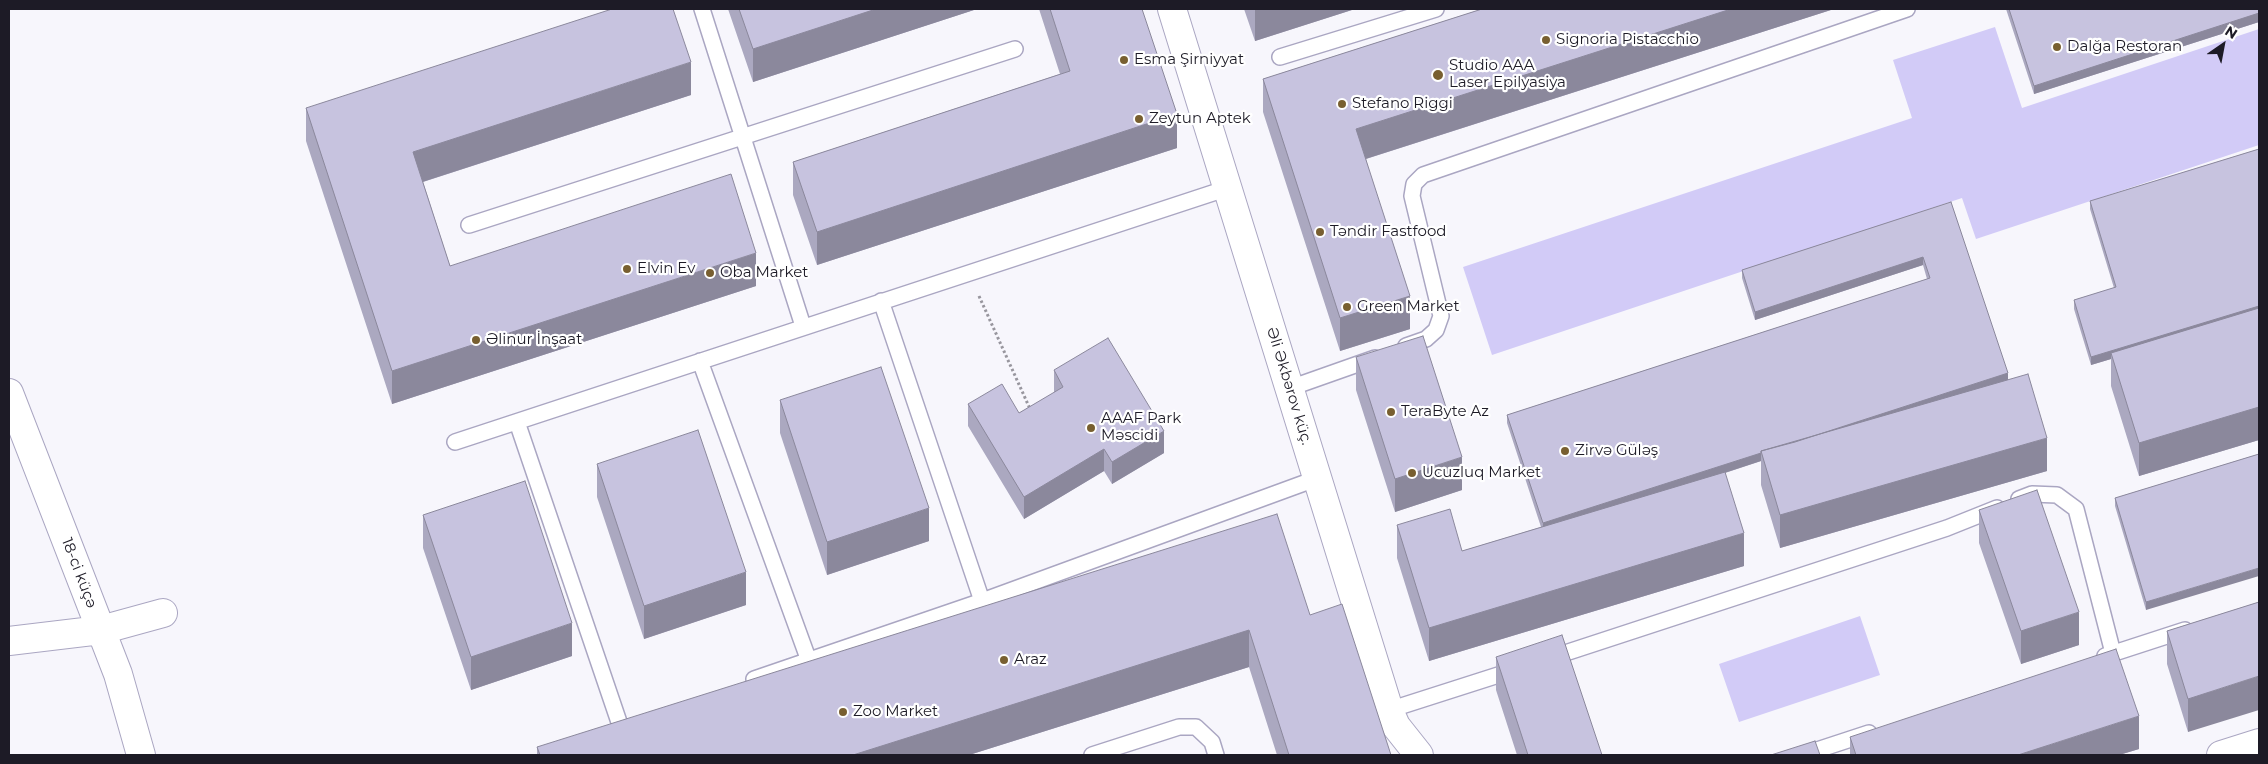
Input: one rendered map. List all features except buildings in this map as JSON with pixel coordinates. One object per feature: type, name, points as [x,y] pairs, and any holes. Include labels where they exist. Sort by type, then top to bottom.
[{"type":"street","name":"Əli Əkbərov küç.","points":[[1172,9],[1389,710],[1396,726],[1419,755]]},
{"type":"street","name":"18-ci küçə","points":[[9,393],[118,674],[141,755]]},
{"type":"street","points":[[9,641],[101,630],[163,613]]},
{"type":"street","points":[[2221,755],[2259,743]]},
{"type":"lane","points":[[702,9],[804,326]]},
{"type":"lane","points":[[1280,57],[1436,9]]},
{"type":"lane","points":[[1290,388],[1426,339],[1436,330],[1441,316],[1412,196],[1414,184],[1423,175],[1908,9]]},
{"type":"lane","points":[[469,225],[1015,49]]},
{"type":"lane","points":[[455,442],[1228,188]]},
{"type":"lane","points":[[881,301],[982,601]]},
{"type":"lane","points":[[700,361],[809,661]]},
{"type":"lane","points":[[517,422],[625,723],[603,730]]},
{"type":"lane","points":[[743,683],[982,601],[1318,478]]},
{"type":"lane","points":[[1389,710],[1947,528],[2032,494],[2057,495],[2076,509],[2113,653]]},
{"type":"lane","points":[[2094,659],[2195,626]]},
{"type":"lane","points":[[1092,755],[1179,727],[1196,728],[1212,742],[1216,755]]},
{"type":"lane","points":[[1802,755],[1887,727]]},
{"type":"path","points":[[968,273],[1033,416]]},
{"type":"shaded area","points":[[1995,27],[2022,108],[2259,29],[2259,145],[1976,239],[1962,198],[1492,355],[1463,267],[1912,118],[1893,60]]},
{"type":"shaded area","points":[[1860,616],[1880,675],[1739,722],[1719,664]]},
{"type":"place","name":"Signoria Pistacchio","points":[[1546,40]]},
{"type":"place","name":"Dalğa Restoran","points":[[2057,47]]},
{"type":"place","name":"Esma Şirniyyat","points":[[1124,60]]},
{"type":"place","name":"Studio AAA Laser Epilyasiya","points":[[1438,75]]},
{"type":"place","name":"Stefano Riggi","points":[[1342,104]]},
{"type":"place","name":"Zeytun Aptek","points":[[1139,119]]},
{"type":"place","name":"Təndir Fastfood","points":[[1320,232]]},
{"type":"place","name":"Elvin Ev","points":[[627,269]]},
{"type":"place","name":"Oba Market","points":[[710,273]]},
{"type":"place","name":"Green Market","points":[[1347,307]]},
{"type":"place","name":"Əlinur İnşaat","points":[[476,340]]},
{"type":"place","name":"TeraByte Az","points":[[1391,412]]},
{"type":"place","name":"AAAF Park Məscidi","points":[[1091,428]]},
{"type":"place","name":"Zirvə Güləş","points":[[1565,451]]},
{"type":"place","name":"Ucuzluq Market","points":[[1412,473]]},
{"type":"place","name":"Araz","points":[[1004,660]]},
{"type":"place","name":"Zoo Market","points":[[843,712]]}]
